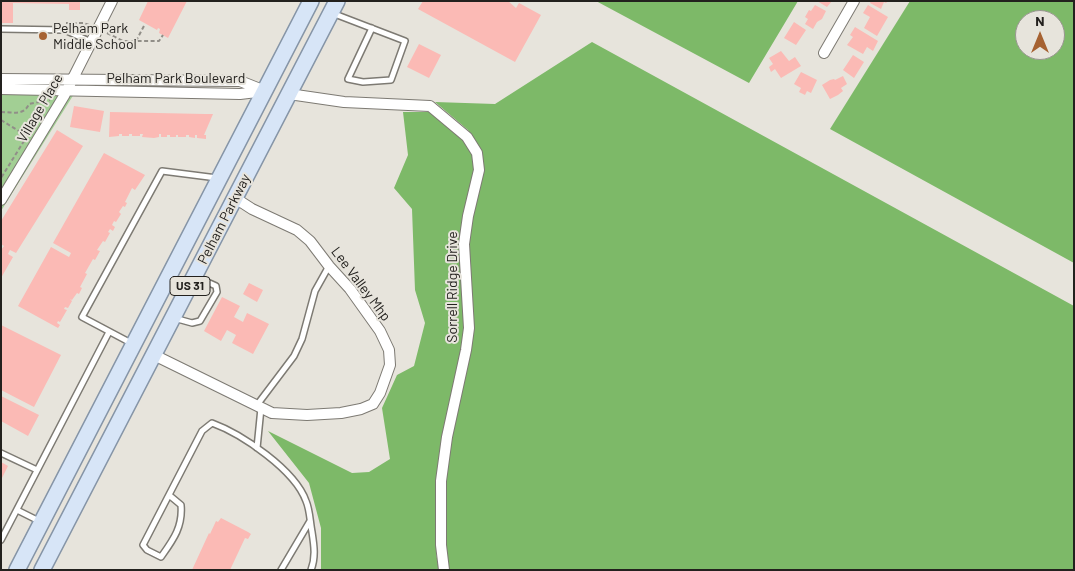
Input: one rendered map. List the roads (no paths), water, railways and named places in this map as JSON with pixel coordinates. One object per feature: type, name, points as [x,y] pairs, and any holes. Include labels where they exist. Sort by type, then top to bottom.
[{"type":"main road","name":"Pelham Parkway","points":[[17,570],[311,1]]},
{"type":"main road","name":"Pelham Parkway","points":[[42,570],[334,7]]},
{"type":"main road","points":[[265,91],[289,94]]},
{"type":"main road","points":[[220,179],[235,198]]},
{"type":"main road","points":[[134,345],[154,355]]},
{"type":"main road","points":[[41,522],[61,533]]},
{"type":"street","name":"Village Place","points":[[1,200],[67,90],[112,1]]},
{"type":"street","points":[[824,53],[854,1]]},
{"type":"street","name":"Pelham Park Boulevard","points":[[1,79],[240,81],[265,91]]},
{"type":"street","name":"Pelham Park Boulevard","points":[[1,89],[240,94],[265,91]]},
{"type":"street","name":"Sorrell Ridge Drive","points":[[289,94],[344,102],[430,106],[467,137],[473,144],[477,154],[479,170],[468,216],[464,244],[468,335],[447,437],[441,481],[444,570]]},
{"type":"street","name":"Lee Valley Mhp","points":[[154,355],[272,413],[341,413],[370,406],[380,393],[390,365],[386,342],[350,289],[329,266],[315,246],[298,230],[262,214],[235,198]]},
{"type":"lane","points":[[334,7],[372,28],[405,41],[391,80],[363,82],[348,79],[372,28]]},
{"type":"lane","points":[[1,29],[65,30],[91,42]]},
{"type":"lane","points":[[134,345],[82,317],[162,171],[220,179]]},
{"type":"lane","points":[[257,448],[259,406],[294,356],[302,339],[315,290],[329,266]]},
{"type":"lane","points":[[173,317],[192,323],[200,321],[217,292],[216,286],[195,276]]},
{"type":"lane","points":[[1,540],[109,332]]},
{"type":"lane","points":[[169,495],[181,505],[182,516],[177,533],[161,557],[147,550],[143,545],[202,431],[212,423],[228,429],[257,448],[284,471],[297,486],[306,501],[315,551],[311,570]]},
{"type":"lane","points":[[1,453],[37,470]]},
{"type":"lane","points":[[17,510],[41,522]]},
{"type":"lane","points":[[281,570],[310,520]]},
{"type":"lane","points":[[1,525],[7,528]]},
{"type":"place","name":"Pelham Park Middle School","points":[[43,36]]}]
